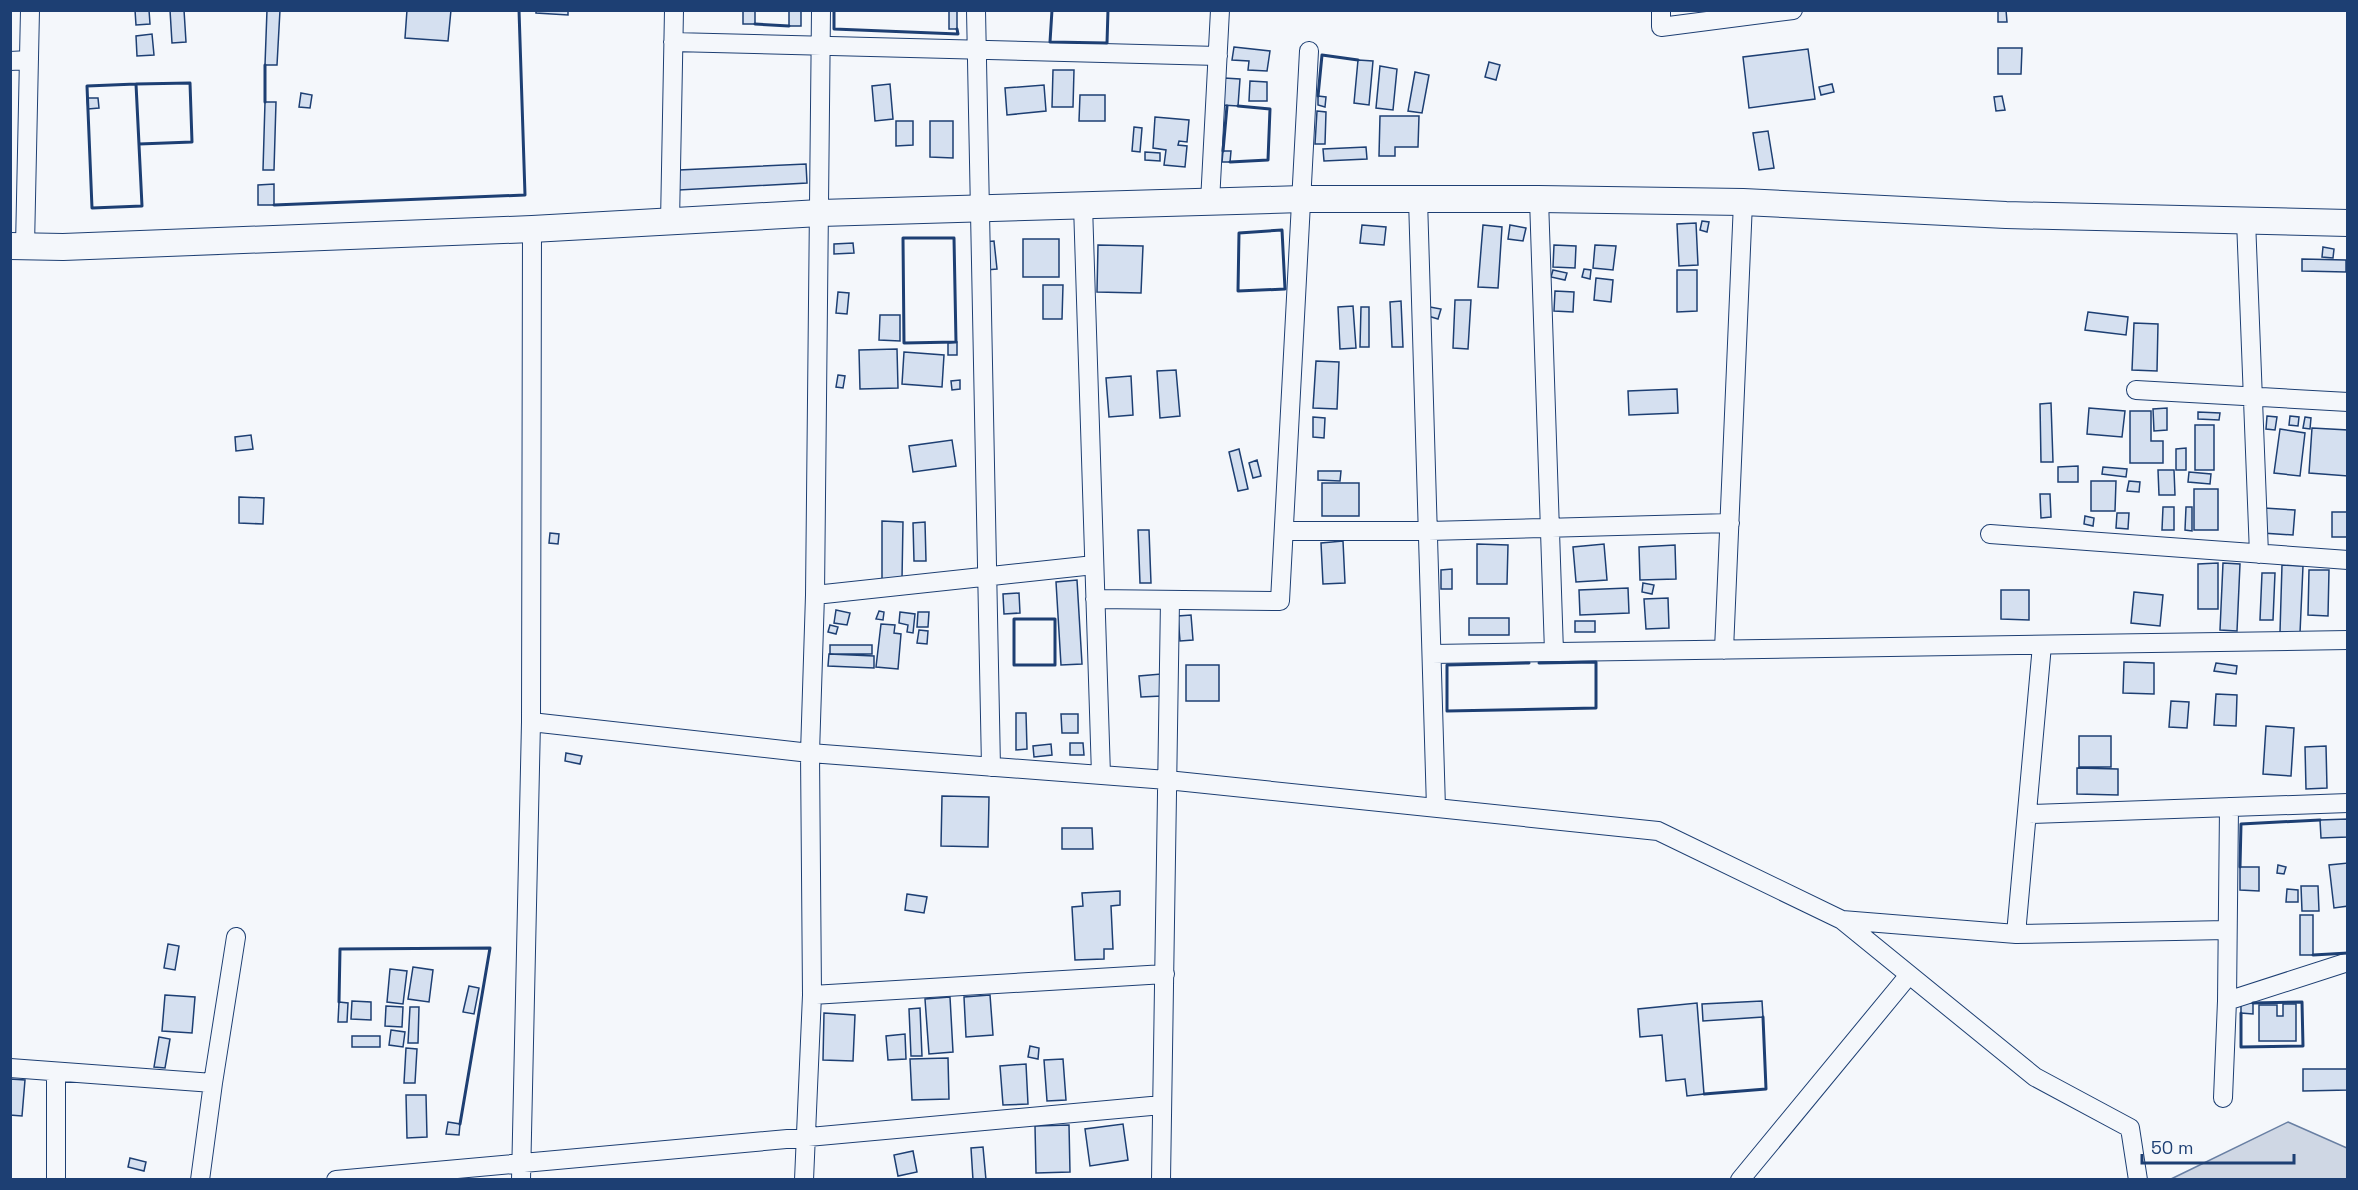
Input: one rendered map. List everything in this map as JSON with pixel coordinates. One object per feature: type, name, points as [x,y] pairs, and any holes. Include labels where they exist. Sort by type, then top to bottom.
[{"type":"main road","points":[[18,246],[532,229],[820,213],[1302,199],[1743,202],[2006,215],[2348,223]]},
{"type":"street","points":[[18,246],[20,61],[30,10]]},
{"type":"street","points":[[670,222],[674,10]]},
{"type":"street","points":[[804,1179],[813,995],[810,753],[815,595],[821,10]]},
{"type":"street","points":[[976,10],[991,767]]},
{"type":"street","points":[[1210,202],[1220,10]]},
{"type":"street","points":[[1661,10],[1661,27],[1794,10]]},
{"type":"street","points":[[674,42],[1218,56]]},
{"type":"street","points":[[1095,600],[1280,601],[1309,51]]},
{"type":"street","points":[[1418,199],[1436,808]]},
{"type":"street","points":[[1539,199],[1554,652]]},
{"type":"street","points":[[1724,650],[1743,202]]},
{"type":"street","points":[[1083,205],[1101,775]]},
{"type":"street","points":[[2246,220],[2259,554]]},
{"type":"street","points":[[521,1170],[531,722],[532,229]]},
{"type":"street","points":[[2136,390],[2348,402]]},
{"type":"street","points":[[1284,531],[1428,531],[1730,523]]},
{"type":"street","points":[[1990,534],[2348,560]]},
{"type":"street","points":[[815,595],[1094,565]]},
{"type":"street","points":[[1161,1179],[1170,600]]},
{"type":"street","points":[[1432,654],[2348,640]]},
{"type":"street","points":[[2016,934],[2042,645]]},
{"type":"street","points":[[531,722],[810,753],[1167,780],[1658,831],[1842,920],[2035,1077],[2130,1128],[2138,1179]]},
{"type":"street","points":[[2028,814],[2348,804]]},
{"type":"street","points":[[2223,1098],[2227,1001],[2229,807]]},
{"type":"street","points":[[1842,920],[2016,934],[2227,930]]},
{"type":"street","points":[[200,1179],[236,938]]},
{"type":"street","points":[[2227,1001],[2348,962]]},
{"type":"street","points":[[813,995],[1164,974]]},
{"type":"street","points":[[1740,1179],[1909,975]]},
{"type":"street","points":[[10,1068],[213,1083]]},
{"type":"street","points":[[56,1072],[56,1179]]},
{"type":"street","points":[[336,1179],[521,1170],[806,1136],[1162,1105]]},
{"type":"shaded area","points":[[2288,1122],[2347,1148],[2347,1179],[2171,1179]]},
{"type":"building","points":[[135,10],[149,10],[150,24],[136,25]]},
{"type":"building","points":[[170,10],[184,10],[186,42],[172,43]]},
{"type":"building","points":[[267,10],[280,10],[277,65],[265,65]]},
{"type":"building","points":[[407,10],[451,10],[448,41],[405,38]]},
{"type":"building","points":[[536,10],[568,10],[568,15],[536,13]]},
{"type":"building","points":[[743,10],[755,10],[755,24],[743,24]]},
{"type":"building","points":[[789,10],[801,10],[801,26],[789,26]]},
{"type":"building","points":[[949,10],[957,10],[957,29],[949,29]]},
{"type":"building","points":[[1998,10],[2006,10],[2007,22],[1998,22]]},
{"type":"building","points":[[152,34],[154,55],[137,56],[136,36]]},
{"type":"building","points":[[1234,47],[1270,51],[1267,71],[1248,70],[1249,61],[1232,60]]},
{"type":"building","points":[[1998,48],[2022,48],[2021,74],[1998,74]]},
{"type":"building","points":[[1808,49],[1815,99],[1749,108],[1743,57]]},
{"type":"building","points":[[1358,60],[1373,61],[1369,105],[1354,103]]},
{"type":"building","points":[[1489,62],[1500,65],[1496,80],[1485,77]]},
{"type":"building","points":[[1380,66],[1397,69],[1393,110],[1376,108]]},
{"type":"building","points":[[1053,70],[1074,70],[1073,107],[1052,107]]},
{"type":"building","points":[[1415,72],[1429,75],[1422,113],[1408,111]]},
{"type":"building","points":[[1224,78],[1240,79],[1238,106],[1222,105]]},
{"type":"building","points":[[1250,81],[1267,82],[1267,101],[1249,101]]},
{"type":"building","points":[[890,84],[893,119],[875,121],[872,86]]},
{"type":"building","points":[[1832,84],[1834,92],[1821,95],[1819,87]]},
{"type":"building","points":[[1044,85],[1046,111],[1007,115],[1005,88]]},
{"type":"building","points":[[301,93],[312,95],[310,108],[299,107]]},
{"type":"building","points":[[1080,95],[1105,95],[1105,121],[1079,121]]},
{"type":"building","points":[[1318,96],[1326,97],[1325,107],[1318,105]]},
{"type":"building","points":[[2002,96],[2005,110],[1996,111],[1994,97]]},
{"type":"building","points":[[87,98],[98,98],[99,108],[88,109]]},
{"type":"building","points":[[265,102],[276,102],[274,170],[263,170]]},
{"type":"building","points":[[1317,111],[1326,112],[1325,144],[1315,144]]},
{"type":"building","points":[[1380,116],[1419,116],[1418,147],[1395,147],[1395,156],[1379,156]]},
{"type":"building","points":[[1155,117],[1189,120],[1187,142],[1179,141],[1178,145],[1187,146],[1185,167],[1164,165],[1166,150],[1153,148]]},
{"type":"building","points":[[896,121],[913,121],[913,145],[896,146]]},
{"type":"building","points":[[930,121],[953,121],[953,158],[930,157]]},
{"type":"building","points":[[1134,127],[1142,128],[1140,152],[1132,151]]},
{"type":"building","points":[[1768,131],[1774,168],[1759,170],[1753,133]]},
{"type":"building","points":[[1366,147],[1367,159],[1324,161],[1323,149]]},
{"type":"building","points":[[1223,151],[1231,151],[1230,162],[1222,162]]},
{"type":"building","points":[[1145,152],[1160,153],[1160,161],[1145,160]]},
{"type":"building","points":[[806,164],[807,183],[679,190],[679,170]]},
{"type":"building","points":[[274,184],[274,205],[258,205],[258,185]]},
{"type":"building","points":[[1702,221],[1709,222],[1707,232],[1700,230]]},
{"type":"building","points":[[1696,223],[1698,265],[1679,266],[1677,224]]},
{"type":"building","points":[[1362,225],[1386,227],[1384,245],[1360,243]]},
{"type":"building","points":[[1483,225],[1502,227],[1498,288],[1478,287]]},
{"type":"building","points":[[1510,225],[1526,228],[1523,241],[1508,239]]},
{"type":"building","points":[[1023,239],[1059,239],[1059,277],[1023,277]]},
{"type":"building","points":[[994,241],[997,269],[986,270],[983,242]]},
{"type":"building","points":[[853,243],[854,253],[834,254],[834,244]]},
{"type":"building","points":[[1098,245],[1143,246],[1141,293],[1097,292]]},
{"type":"building","points":[[1554,245],[1576,246],[1575,268],[1553,267]]},
{"type":"building","points":[[1595,245],[1616,246],[1613,270],[1593,268]]},
{"type":"building","points":[[2323,247],[2334,249],[2333,258],[2322,257]]},
{"type":"building","points":[[2302,259],[2346,260],[2346,272],[2302,271]]},
{"type":"building","points":[[1584,269],[1591,270],[1590,279],[1582,277]]},
{"type":"building","points":[[1553,270],[1567,273],[1565,280],[1551,277]]},
{"type":"building","points":[[1677,270],[1697,270],[1697,311],[1677,312]]},
{"type":"building","points":[[1596,278],[1613,280],[1611,302],[1594,300]]},
{"type":"building","points":[[1043,285],[1063,285],[1062,319],[1043,319]]},
{"type":"building","points":[[1555,291],[1574,292],[1573,312],[1554,311]]},
{"type":"building","points":[[838,292],[849,293],[847,314],[836,313]]},
{"type":"building","points":[[1455,300],[1471,300],[1468,349],[1453,348]]},
{"type":"building","points":[[1401,301],[1403,347],[1392,347],[1390,302]]},
{"type":"building","points":[[1353,306],[1356,348],[1340,349],[1338,307]]},
{"type":"building","points":[[1361,307],[1369,307],[1369,347],[1360,347]]},
{"type":"building","points":[[1430,307],[1441,309],[1438,319],[1428,316]]},
{"type":"building","points":[[2088,312],[2128,317],[2126,335],[2085,330]]},
{"type":"building","points":[[880,315],[900,315],[900,341],[879,340]]},
{"type":"building","points":[[2134,323],[2158,324],[2157,371],[2132,370]]},
{"type":"building","points":[[957,342],[957,355],[948,355],[948,343]]},
{"type":"building","points":[[897,349],[898,388],[860,389],[859,350]]},
{"type":"building","points":[[904,352],[944,355],[942,387],[902,384]]},
{"type":"building","points":[[1316,361],[1339,362],[1337,409],[1313,408]]},
{"type":"building","points":[[1176,370],[1180,416],[1160,418],[1157,371]]},
{"type":"building","points":[[838,375],[845,376],[843,388],[836,387]]},
{"type":"building","points":[[1131,376],[1133,415],[1109,417],[1106,378]]},
{"type":"building","points":[[960,380],[960,389],[952,390],[951,381]]},
{"type":"building","points":[[1677,389],[1678,413],[1629,415],[1628,391]]},
{"type":"building","points":[[2051,403],[2053,462],[2041,462],[2040,404]]},
{"type":"building","points":[[2089,408],[2125,411],[2122,437],[2087,434]]},
{"type":"building","points":[[2167,408],[2167,430],[2154,431],[2153,409]]},
{"type":"building","points":[[2130,411],[2151,411],[2151,441],[2163,441],[2163,463],[2130,463]]},
{"type":"building","points":[[2198,412],[2220,413],[2219,420],[2198,419]]},
{"type":"building","points":[[2267,416],[2277,417],[2275,430],[2266,429]]},
{"type":"building","points":[[2290,416],[2299,417],[2298,426],[2289,425]]},
{"type":"building","points":[[1313,417],[1325,418],[1324,438],[1313,437]]},
{"type":"building","points":[[2305,417],[2311,418],[2310,429],[2303,428]]},
{"type":"building","points":[[2195,425],[2214,425],[2214,470],[2195,470]]},
{"type":"building","points":[[2312,428],[2348,430],[2348,476],[2309,473]]},
{"type":"building","points":[[2280,429],[2305,433],[2300,476],[2274,473]]},
{"type":"building","points":[[251,435],[253,449],[236,451],[235,437]]},
{"type":"building","points":[[952,440],[956,466],[913,472],[909,446]]},
{"type":"building","points":[[2186,448],[2186,470],[2176,470],[2176,449]]},
{"type":"building","points":[[1239,449],[1248,489],[1238,491],[1229,452]]},
{"type":"building","points":[[1257,460],[1261,476],[1253,478],[1249,463]]},
{"type":"building","points":[[2078,466],[2078,482],[2058,482],[2058,467]]},
{"type":"building","points":[[2103,467],[2127,469],[2126,477],[2102,474]]},
{"type":"building","points":[[2158,470],[2174,470],[2175,495],[2159,495]]},
{"type":"building","points":[[1318,471],[1341,471],[1340,481],[1318,480]]},
{"type":"building","points":[[2189,472],[2211,474],[2210,484],[2188,482]]},
{"type":"building","points":[[2091,481],[2116,481],[2115,511],[2091,511]]},
{"type":"building","points":[[2129,481],[2140,482],[2139,492],[2127,491]]},
{"type":"building","points":[[1322,483],[1359,483],[1359,516],[1322,516]]},
{"type":"building","points":[[2194,489],[2218,489],[2218,530],[2194,530]]},
{"type":"building","points":[[2040,494],[2050,494],[2051,517],[2041,518]]},
{"type":"building","points":[[239,497],[264,498],[263,524],[239,523]]},
{"type":"building","points":[[2163,507],[2174,507],[2174,530],[2162,530]]},
{"type":"building","points":[[2186,507],[2192,507],[2192,531],[2185,530]]},
{"type":"building","points":[[2264,508],[2295,510],[2293,535],[2262,533]]},
{"type":"building","points":[[2332,512],[2348,512],[2348,537],[2332,537]]},
{"type":"building","points":[[2117,513],[2129,513],[2128,529],[2116,528]]},
{"type":"building","points":[[2085,516],[2094,518],[2093,526],[2084,524]]},
{"type":"building","points":[[882,521],[903,522],[902,579],[882,579]]},
{"type":"building","points":[[925,522],[926,561],[914,561],[913,523]]},
{"type":"building","points":[[1138,530],[1149,530],[1151,583],[1140,583]]},
{"type":"building","points":[[550,533],[559,534],[558,544],[549,543]]},
{"type":"building","points":[[1343,541],[1345,583],[1323,584],[1321,543]]},
{"type":"building","points":[[1477,544],[1508,545],[1507,584],[1477,584]]},
{"type":"building","points":[[1604,544],[1607,580],[1576,582],[1573,547]]},
{"type":"building","points":[[1675,545],[1676,579],[1640,580],[1639,547]]},
{"type":"building","points":[[2218,563],[2218,609],[2198,609],[2198,564]]},
{"type":"building","points":[[2223,563],[2240,564],[2237,631],[2220,630]]},
{"type":"building","points":[[2282,565],[2303,566],[2300,633],[2280,632]]},
{"type":"building","points":[[1452,569],[1452,589],[1441,589],[1441,570]]},
{"type":"building","points":[[2309,570],[2329,570],[2328,616],[2308,615]]},
{"type":"building","points":[[2262,573],[2275,573],[2273,620],[2260,620]]},
{"type":"building","points":[[1077,580],[1082,664],[1061,665],[1056,582]]},
{"type":"building","points":[[1643,583],[1654,585],[1652,594],[1642,592]]},
{"type":"building","points":[[1628,588],[1629,613],[1580,615],[1579,590]]},
{"type":"building","points":[[2001,590],[2029,590],[2029,620],[2001,619]]},
{"type":"building","points":[[2134,592],[2163,595],[2160,626],[2131,623]]},
{"type":"building","points":[[1019,593],[1020,613],[1004,614],[1003,594]]},
{"type":"building","points":[[1668,598],[1669,628],[1646,629],[1644,599]]},
{"type":"building","points":[[836,610],[850,613],[847,625],[834,623]]},
{"type":"building","points":[[879,611],[884,612],[883,620],[876,619]]},
{"type":"building","points":[[900,612],[915,614],[913,633],[907,632],[908,625],[899,623]]},
{"type":"building","points":[[918,612],[929,612],[928,627],[917,627]]},
{"type":"building","points":[[1191,615],[1193,640],[1180,641],[1178,616]]},
{"type":"building","points":[[1469,618],[1509,618],[1509,635],[1469,635]]},
{"type":"building","points":[[1575,621],[1595,621],[1595,632],[1575,632]]},
{"type":"building","points":[[881,624],[895,625],[894,633],[901,634],[898,669],[876,667]]},
{"type":"building","points":[[830,625],[838,627],[836,634],[828,632]]},
{"type":"building","points":[[919,630],[928,631],[927,644],[917,643]]},
{"type":"building","points":[[830,645],[872,645],[872,654],[830,654]]},
{"type":"building","points":[[829,654],[874,656],[874,668],[828,666]]},
{"type":"building","points":[[2124,662],[2154,663],[2154,694],[2123,693]]},
{"type":"building","points":[[2216,663],[2237,666],[2236,674],[2214,671]]},
{"type":"building","points":[[1186,665],[1219,665],[1219,701],[1186,701]]},
{"type":"building","points":[[1161,674],[1162,696],[1141,697],[1139,676]]},
{"type":"building","points":[[2216,694],[2237,695],[2236,726],[2214,725]]},
{"type":"building","points":[[2171,701],[2189,702],[2187,728],[2169,727]]},
{"type":"building","points":[[1016,713],[1026,713],[1027,749],[1016,750]]},
{"type":"building","points":[[1061,714],[1078,714],[1078,733],[1062,733]]},
{"type":"building","points":[[2266,726],[2294,728],[2291,776],[2263,774]]},
{"type":"building","points":[[2079,736],[2111,736],[2111,767],[2079,767]]},
{"type":"building","points":[[1070,743],[1083,743],[1084,755],[1070,755]]},
{"type":"building","points":[[1051,744],[1052,755],[1034,757],[1033,746]]},
{"type":"building","points":[[2326,746],[2327,788],[2306,789],[2305,747]]},
{"type":"building","points":[[566,753],[582,756],[580,764],[565,761]]},
{"type":"building","points":[[2077,768],[2118,769],[2118,795],[2077,794]]},
{"type":"building","points":[[942,796],[989,797],[988,847],[941,846]]},
{"type":"building","points":[[2348,819],[2348,837],[2321,838],[2320,820]]},
{"type":"building","points":[[1062,828],[1092,828],[1093,849],[1062,849]]},
{"type":"building","points":[[2348,863],[2348,906],[2334,908],[2329,865]]},
{"type":"building","points":[[2278,865],[2286,867],[2284,874],[2277,873]]},
{"type":"building","points":[[2240,867],[2259,867],[2259,891],[2240,890]]},
{"type":"building","points":[[2301,886],[2318,886],[2319,911],[2302,911]]},
{"type":"building","points":[[2287,889],[2298,890],[2298,902],[2286,902]]},
{"type":"building","points":[[1120,891],[1120,905],[1111,906],[1113,949],[1104,949],[1104,959],[1075,960],[1072,907],[1083,906],[1082,893]]},
{"type":"building","points":[[907,894],[927,897],[924,913],[905,910]]},
{"type":"building","points":[[2300,915],[2313,915],[2313,955],[2300,955]]},
{"type":"building","points":[[168,944],[179,946],[175,970],[164,968]]},
{"type":"building","points":[[413,967],[433,970],[429,1002],[408,999]]},
{"type":"building","points":[[390,969],[407,971],[403,1004],[387,1002]]},
{"type":"building","points":[[469,986],[479,988],[474,1014],[463,1012]]},
{"type":"building","points":[[165,995],[195,997],[192,1033],[162,1031]]},
{"type":"building","points":[[990,995],[993,1035],[966,1037],[964,997]]},
{"type":"building","points":[[950,997],[953,1052],[929,1054],[925,999]]},
{"type":"building","points":[[352,1001],[371,1002],[371,1020],[351,1019]]},
{"type":"building","points":[[1762,1001],[1763,1017],[1703,1021],[1702,1004]]},
{"type":"building","points":[[339,1002],[348,1003],[347,1022],[338,1022]]},
{"type":"building","points":[[1697,1003],[1704,1094],[1687,1096],[1685,1079],[1666,1081],[1662,1035],[1640,1037],[1638,1009]]},
{"type":"building","points":[[2241,1003],[2253,1003],[2253,1014],[2241,1013]]},
{"type":"building","points":[[2283,1004],[2296,1004],[2296,1041],[2259,1041],[2259,1005],[2277,1005],[2277,1016],[2283,1016]]},
{"type":"building","points":[[386,1006],[403,1007],[402,1027],[385,1026]]},
{"type":"building","points":[[410,1007],[419,1007],[418,1043],[408,1043]]},
{"type":"building","points":[[920,1008],[922,1056],[911,1056],[909,1009]]},
{"type":"building","points":[[824,1013],[855,1015],[853,1061],[823,1060]]},
{"type":"building","points":[[391,1030],[405,1032],[403,1047],[389,1045]]},
{"type":"building","points":[[905,1034],[906,1059],[888,1060],[886,1036]]},
{"type":"building","points":[[352,1036],[380,1036],[380,1047],[352,1047]]},
{"type":"building","points":[[159,1037],[170,1039],[165,1068],[154,1067]]},
{"type":"building","points":[[1030,1046],[1039,1048],[1038,1059],[1028,1057]]},
{"type":"building","points":[[406,1048],[417,1049],[415,1083],[404,1083]]},
{"type":"building","points":[[948,1058],[949,1099],[912,1100],[910,1059]]},
{"type":"building","points":[[1063,1059],[1066,1100],[1047,1101],[1044,1060]]},
{"type":"building","points":[[1026,1064],[1028,1104],[1003,1105],[1000,1066]]},
{"type":"building","points":[[2303,1069],[2348,1069],[2348,1090],[2303,1091]]},
{"type":"building","points":[[10,1079],[25,1080],[22,1116],[10,1115]]},
{"type":"building","points":[[406,1095],[426,1095],[427,1137],[407,1138]]},
{"type":"building","points":[[448,1122],[460,1124],[459,1135],[446,1134]]},
{"type":"building","points":[[1123,1124],[1128,1160],[1090,1166],[1085,1129]]},
{"type":"building","points":[[1069,1125],[1070,1172],[1036,1173],[1035,1126]]},
{"type":"building","points":[[983,1147],[986,1180],[973,1180],[971,1148]]},
{"type":"building","points":[[913,1151],[917,1172],[898,1176],[894,1155]]},
{"type":"building","points":[[130,1158],[146,1162],[144,1171],[128,1167]]},
{"type":"wall","points":[[274,205],[525,195],[519,10]]},
{"type":"wall","points":[[834,10],[834,29],[958,34],[957,29]]},
{"type":"wall","points":[[1052,10],[1050,42],[1107,43],[1108,10]]},
{"type":"wall","points":[[755,24],[789,26]]},
{"type":"wall","points":[[1318,96],[1322,55],[1358,60]]},
{"type":"wall","points":[[265,65],[265,102]]},
{"type":"wall","points":[[190,83],[192,142],[139,144],[136,84],[190,83]]},
{"type":"wall","points":[[136,84],[142,206],[92,208],[87,86],[136,84]]},
{"type":"wall","points":[[1223,151],[1227,106]]},
{"type":"wall","points":[[1230,162],[1268,160],[1270,109],[1238,106]]},
{"type":"wall","points":[[1282,230],[1285,289],[1238,291],[1239,233],[1282,230]]},
{"type":"wall","points":[[903,238],[954,238],[956,342],[904,343],[903,238]]},
{"type":"wall","points":[[1014,619],[1055,619],[1055,665],[1014,665],[1014,619]]},
{"type":"wall","points":[[1529,663],[1447,665],[1447,711],[1596,708],[1596,662],[1539,663]]},
{"type":"wall","points":[[2240,867],[2241,824],[2320,820]]},
{"type":"wall","points":[[339,1002],[340,949],[490,948],[460,1124]]},
{"type":"wall","points":[[2313,955],[2348,953]]},
{"type":"wall","points":[[2241,1013],[2241,1047],[2303,1046],[2302,1002],[2253,1003]]},
{"type":"wall","points":[[1704,1094],[1766,1089],[1763,1017]]}]
